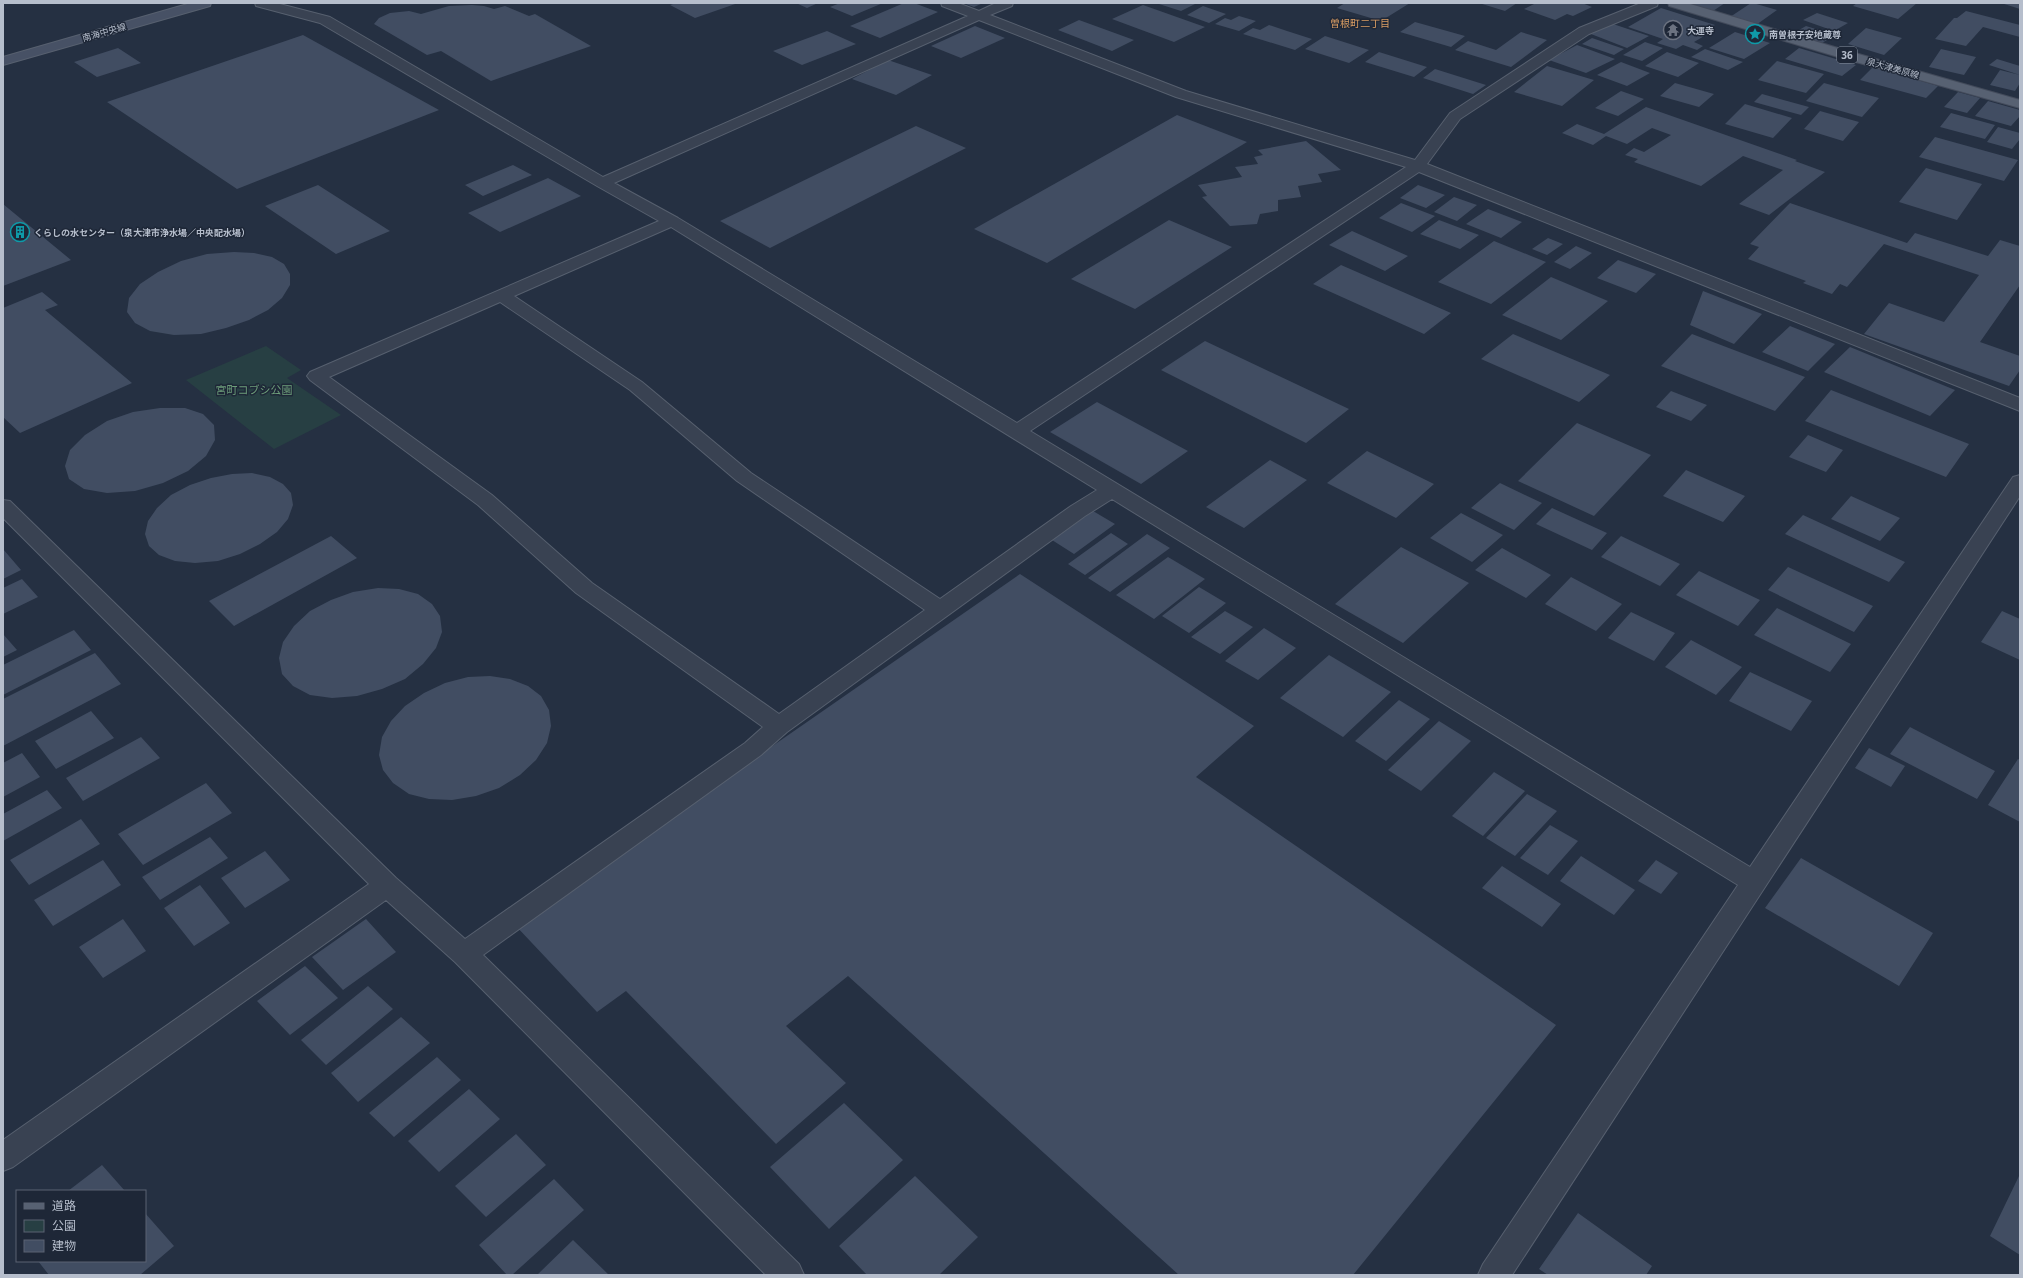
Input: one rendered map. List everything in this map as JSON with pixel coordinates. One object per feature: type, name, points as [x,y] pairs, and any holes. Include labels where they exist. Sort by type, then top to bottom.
[{"type":"main road","name":"泉大津美原線","points":[[1674,3],[1843,54],[2020,104]]},
{"type":"street","name":"南海中央線","points":[[3,61],[205,3]]},
{"type":"street","points":[[261,3],[325,20],[602,183],[672,221],[1016,432],[1113,489],[1521,742],[1753,882]]},
{"type":"street","points":[[947,3],[1181,94],[1418,166],[2020,404]]},
{"type":"street","points":[[602,183],[1007,3]]},
{"type":"street","points":[[1016,432],[1418,166],[1455,116],[1584,31],[1652,3]]},
{"type":"street","points":[[672,221],[316,376],[485,500],[584,588],[779,726]]},
{"type":"street","points":[[502,296],[636,386],[744,477],[941,610]]},
{"type":"street","points":[[1494,1275],[2020,481]]},
{"type":"street","points":[[464,954],[753,749],[779,726],[1078,511],[1113,489]]},
{"type":"street","points":[[3,506],[387,885],[464,954],[788,1275]]},
{"type":"street","points":[[3,1157],[387,885]]},
{"type":"green space","name":"宮町コブシ公園","points":[[266,346],[301,370],[287,378],[341,415],[274,449],[186,380]]},
{"type":"building","points":[[676,3],[738,3],[695,18],[670,5]]},
{"type":"building","points":[[796,3],[818,3],[807,8]]},
{"type":"building","points":[[840,3],[883,3],[852,16],[830,7]]},
{"type":"building","points":[[904,3],[914,3],[938,12],[880,38],[850,26]]},
{"type":"building","points":[[963,3],[983,3],[974,7]]},
{"type":"building","points":[[1345,3],[1410,3],[1381,21],[1337,8]]},
{"type":"building","points":[[1479,3],[1517,3],[1505,11]]},
{"type":"building","points":[[1536,3],[1582,3],[1592,7],[1573,16],[1567,14],[1555,20],[1524,9]]},
{"type":"building","points":[[1685,3],[1725,3],[1713,11]]},
{"type":"building","points":[[1751,3],[1777,10],[1756,25],[1730,17]]},
{"type":"building","points":[[1857,3],[1917,3],[1898,19],[1853,6]]},
{"type":"building","points":[[2001,3],[2020,3],[2020,9]]},
{"type":"building","points":[[1159,4],[1195,4],[1181,11]]},
{"type":"building","points":[[472,5],[494,9],[505,6],[529,16],[535,14],[591,46],[491,81],[441,51],[427,55],[374,24],[379,18],[390,13],[409,11],[421,14],[449,6]]},
{"type":"building","points":[[1143,5],[1205,27],[1174,42],[1112,19]]},
{"type":"building","points":[[1203,6],[1226,14],[1209,23],[1187,15]]},
{"type":"building","points":[[1661,8],[1715,25],[1701,33],[1706,35],[1694,42],[1703,46],[1697,50],[1683,45],[1676,49],[1657,43],[1663,39],[1628,27]]},
{"type":"building","points":[[1966,11],[2020,25],[2020,37],[1983,27],[1966,46],[1935,39],[1954,18],[1957,18]]},
{"type":"building","points":[[1817,13],[1848,23],[1834,31],[1803,20]]},
{"type":"building","points":[[1239,16],[1256,21],[1239,31],[1215,24],[1225,18],[1231,20]]},
{"type":"building","points":[[1079,20],[1134,40],[1112,51],[1058,30]]},
{"type":"building","points":[[1415,22],[1465,36],[1451,47],[1400,32]]},
{"type":"building","points":[[1613,24],[1649,36],[1627,48],[1591,34]]},
{"type":"building","points":[[1269,25],[1312,39],[1295,50],[1243,34],[1253,28],[1260,30]]},
{"type":"building","points":[[975,26],[1005,38],[961,58],[931,46]]},
{"type":"building","points":[[1806,26],[1835,35],[1822,43],[1792,34]]},
{"type":"building","points":[[1866,28],[1902,38],[1884,55],[1848,44]]},
{"type":"building","points":[[827,31],[856,44],[802,65],[773,51]]},
{"type":"building","points":[[1521,32],[1547,40],[1511,67],[1455,50],[1468,41],[1496,50]]},
{"type":"building","points":[[1735,32],[1770,43],[1744,59],[1709,48]]},
{"type":"building","points":[[303,35],[439,110],[237,189],[107,102]]},
{"type":"building","points":[[1325,36],[1369,50],[1349,63],[1305,49]]},
{"type":"building","points":[[1592,38],[1624,49],[1614,55],[1582,44]]},
{"type":"building","points":[[1645,42],[1663,48],[1642,61],[1623,55]]},
{"type":"building","points":[[1577,45],[1615,59],[1586,73],[1549,60]]},
{"type":"building","points":[[118,48],[141,63],[97,77],[74,62]]},
{"type":"building","points":[[1799,48],[1856,65],[1842,76],[1785,59]]},
{"type":"building","points":[[1705,49],[1743,62],[1728,70],[1691,57]]},
{"type":"building","points":[[1941,49],[1976,57],[1964,75],[1929,67]]},
{"type":"building","points":[[1379,52],[1427,67],[1414,77],[1365,62]]},
{"type":"building","points":[[1667,52],[1699,63],[1678,77],[1645,66]]},
{"type":"building","points":[[1997,59],[2020,66],[2020,75],[1989,65]]},
{"type":"building","points":[[888,60],[932,75],[896,95],[852,79]]},
{"type":"building","points":[[1777,61],[1824,74],[1806,93],[1758,80]]},
{"type":"building","points":[[1621,62],[1650,73],[1627,86],[1597,75]]},
{"type":"building","points":[[1547,66],[1594,80],[1562,106],[1514,92]]},
{"type":"building","points":[[1873,67],[1938,86],[1926,98],[1860,80]]},
{"type":"building","points":[[1435,69],[1486,85],[1473,94],[1423,78]]},
{"type":"building","points":[[2000,70],[2020,75],[2020,83],[2015,91],[1990,85]]},
{"type":"building","points":[[1675,83],[1714,94],[1699,107],[1660,96]]},
{"type":"building","points":[[1824,83],[1879,98],[1862,117],[1806,101]]},
{"type":"building","points":[[1621,91],[1644,99],[1618,116],[1595,108]]},
{"type":"building","points":[[1958,92],[1980,98],[1967,113],[1944,107]]},
{"type":"building","points":[[1762,94],[1809,107],[1801,115],[1754,102]]},
{"type":"building","points":[[1988,101],[2020,110],[2020,116],[2011,126],[1975,116]]},
{"type":"building","points":[[1745,104],[1792,118],[1773,138],[1725,124]]},
{"type":"building","points":[[1646,107],[1797,160],[1795,161],[1825,172],[1769,215],[1739,204],[1783,170],[1743,156],[1701,186],[1634,162],[1638,159],[1625,155],[1634,148],[1644,152],[1671,135],[1652,128],[1627,144],[1606,136],[1593,145],[1562,133],[1577,124],[1604,134]]},
{"type":"building","points":[[1820,111],[1859,122],[1843,141],[1804,129]]},
{"type":"building","points":[[1951,113],[1995,125],[1985,139],[1940,127]]},
{"type":"building","points":[[1177,115],[1247,142],[1047,263],[974,229]]},
{"type":"building","points":[[916,126],[966,148],[770,248],[720,221]]},
{"type":"building","points":[[1998,127],[2020,133],[2020,139],[2012,149],[1987,142]]},
{"type":"building","points":[[1935,137],[2018,160],[2004,181],[1919,157]]},
{"type":"building","points":[[1306,141],[1341,170],[1318,174],[1322,182],[1298,186],[1301,197],[1278,200],[1278,211],[1260,214],[1257,224],[1230,226],[1202,197],[1207,196],[1198,185],[1242,177],[1235,167],[1258,164],[1254,157],[1263,155],[1258,150]]},
{"type":"building","points":[[513,165],[532,175],[483,196],[465,185]]},
{"type":"building","points":[[1926,168],[1982,184],[1957,220],[1899,202]]},
{"type":"building","points":[[548,178],[581,196],[500,232],[468,213]]},
{"type":"building","points":[[318,185],[390,231],[336,254],[265,206]]},
{"type":"building","points":[[1418,185],[1445,195],[1426,208],[1400,198]]},
{"type":"building","points":[[1454,197],[1477,205],[1457,221],[1434,212]]},
{"type":"building","points":[[1401,203],[1435,216],[1412,232],[1379,218]]},
{"type":"building","points":[[1790,203],[1907,243],[1915,233],[1988,256],[2000,240],[2020,246],[2020,285],[1980,342],[2020,356],[2020,370],[2009,386],[1864,334],[1889,303],[1944,322],[1979,275],[1884,244],[1847,287],[1840,284],[1832,294],[1803,283],[1806,281],[1748,259],[1759,247],[1750,244]]},
{"type":"building","name":"くらしの水センター（泉大津市浄水場／中央配水場）","points":[[3,204],[71,260],[3,286]]},
{"type":"building","points":[[1488,209],[1522,222],[1501,238],[1466,224]]},
{"type":"building","points":[[1169,220],[1232,247],[1135,309],[1071,279]]},
{"type":"building","points":[[1439,220],[1479,235],[1460,249],[1420,234]]},
{"type":"building","points":[[1352,231],[1408,256],[1385,271],[1329,245]]},
{"type":"building","points":[[1548,238],[1563,244],[1547,255],[1532,249]]},
{"type":"building","points":[[1494,241],[1546,262],[1491,304],[1438,282]]},
{"type":"building","points":[[1576,246],[1592,253],[1570,269],[1554,262]]},
{"type":"building","points":[[234,252],[254,253],[272,257],[284,264],[290,274],[290,285],[282,298],[268,310],[249,320],[226,328],[201,334],[174,335],[150,331],[135,323],[127,312],[129,298],[140,284],[158,272],[181,261],[207,254]]},
{"type":"building","points":[[1618,260],[1656,274],[1636,293],[1597,278]]},
{"type":"building","points":[[1341,265],[1451,313],[1424,334],[1313,284]]},
{"type":"building","points":[[1551,277],[1608,301],[1561,340],[1502,315]]},
{"type":"building","points":[[1703,291],[1762,314],[1734,344],[1690,325]]},
{"type":"building","points":[[42,292],[58,305],[45,310],[132,383],[20,433],[3,417],[3,308]]},
{"type":"building","points":[[1790,326],[1835,344],[1808,371],[1762,352]]},
{"type":"building","points":[[1513,334],[1610,375],[1579,402],[1481,359]]},
{"type":"building","points":[[1692,334],[1805,377],[1775,411],[1661,366]]},
{"type":"building","points":[[1205,341],[1349,409],[1306,443],[1161,370]]},
{"type":"building","points":[[1850,347],[1955,390],[1930,416],[1824,372]]},
{"type":"building","points":[[1831,390],[1969,444],[1946,477],[1805,421]]},
{"type":"building","points":[[1671,391],[1707,405],[1691,421],[1656,407]]},
{"type":"building","points":[[1097,402],[1188,451],[1141,484],[1050,432]]},
{"type":"building","points":[[160,408],[185,408],[203,414],[214,425],[215,440],[206,456],[188,471],[163,483],[135,491],[107,493],[84,489],[69,479],[65,466],[70,450],[85,435],[107,421],[133,412]]},
{"type":"building","points":[[1577,423],[1651,455],[1594,516],[1518,481]]},
{"type":"building","points":[[1808,435],[1843,450],[1826,472],[1789,457]]},
{"type":"building","points":[[1367,451],[1434,484],[1396,518],[1327,483]]},
{"type":"building","points":[[1270,460],[1307,480],[1244,528],[1206,507]]},
{"type":"building","points":[[1686,470],[1745,496],[1723,522],[1663,496]]},
{"type":"building","points":[[252,473],[270,477],[283,484],[291,493],[293,505],[288,519],[277,532],[260,544],[240,554],[218,561],[195,563],[175,561],[159,555],[149,546],[145,534],[148,521],[157,508],[171,495],[190,485],[211,478],[232,474]]},
{"type":"building","points":[[1500,483],[1542,503],[1514,530],[1471,508]]},
{"type":"building","points":[[1851,496],[1900,518],[1880,541],[1831,519]]},
{"type":"building","points":[[1552,508],[1607,533],[1592,550],[1536,524]]},
{"type":"building","points":[[1093,511],[1115,524],[1074,554],[1052,540]]},
{"type":"building","points":[[1461,513],[1503,535],[1472,562],[1430,538]]},
{"type":"building","points":[[1803,515],[1905,562],[1889,582],[1785,534]]},
{"type":"building","points":[[1111,533],[1128,544],[1085,575],[1068,564]]},
{"type":"building","points":[[1147,534],[1170,548],[1110,592],[1088,578]]},
{"type":"building","points":[[331,536],[357,558],[234,626],[209,601]]},
{"type":"building","points":[[1621,536],[1680,564],[1660,586],[1601,557]]},
{"type":"building","points":[[1401,547],[1469,583],[1403,643],[1335,604]]},
{"type":"building","points":[[1502,548],[1551,575],[1526,598],[1475,570]]},
{"type":"building","points":[[3,549],[21,570],[3,579]]},
{"type":"building","points":[[1168,557],[1205,579],[1154,619],[1116,595]]},
{"type":"building","points":[[1788,567],[1873,606],[1854,632],[1768,590]]},
{"type":"building","points":[[1699,571],[1760,600],[1738,626],[1676,595]]},
{"type":"building","points":[[1020,574],[1254,726],[1196,777],[1556,1025],[1353,1275],[1179,1275],[848,976],[786,1026],[846,1083],[776,1144],[626,991],[597,1012],[515,925]]},
{"type":"building","points":[[1571,577],[1622,604],[1596,631],[1545,604]]},
{"type":"building","points":[[22,579],[38,597],[3,614],[3,588]]},
{"type":"building","points":[[1199,587],[1226,603],[1189,633],[1162,616]]},
{"type":"building","points":[[378,588],[399,589],[418,594],[432,604],[440,616],[442,632],[436,648],[423,664],[405,679],[382,689],[357,696],[332,698],[310,695],[293,686],[282,674],[279,658],[283,642],[294,626],[310,611],[331,600],[353,592]]},
{"type":"building","points":[[1777,608],[1851,644],[1830,672],[1754,635]]},
{"type":"building","points":[[1225,611],[1253,627],[1220,654],[1191,637]]},
{"type":"building","points":[[2002,611],[2020,619],[2020,660],[1981,642]]},
{"type":"building","points":[[1631,612],[1675,633],[1654,661],[1608,638]]},
{"type":"building","points":[[1264,628],[1296,648],[1258,680],[1225,661]]},
{"type":"building","points":[[74,630],[91,650],[3,695],[3,665]]},
{"type":"building","points":[[3,634],[17,650],[3,657]]},
{"type":"building","points":[[1691,640],[1742,667],[1716,695],[1665,667]]},
{"type":"building","points":[[95,653],[121,684],[3,746],[3,699]]},
{"type":"building","points":[[1329,655],[1391,692],[1343,737],[1280,698]]},
{"type":"building","points":[[1750,672],[1812,701],[1791,731],[1729,701]]},
{"type":"building","points":[[490,676],[510,679],[528,686],[541,696],[549,710],[551,726],[547,743],[536,760],[520,775],[499,788],[476,796],[452,800],[429,799],[409,794],[393,783],[383,770],[379,755],[382,737],[391,721],[405,706],[424,693],[445,683],[468,677]]},
{"type":"building","points":[[1399,700],[1430,719],[1386,761],[1355,741]]},
{"type":"building","points":[[91,711],[114,738],[56,769],[35,741]]},
{"type":"building","points":[[1439,721],[1471,741],[1421,791],[1388,770]]},
{"type":"building","points":[[1910,727],[1995,771],[1977,799],[1890,754]]},
{"type":"building","points":[[141,737],[160,758],[83,801],[66,778]]},
{"type":"building","points":[[1869,748],[1905,766],[1891,787],[1855,768]]},
{"type":"building","points":[[22,753],[40,777],[3,797],[3,763]]},
{"type":"building","points":[[2018,759],[2020,760],[2020,822],[1988,805]]},
{"type":"building","points":[[1494,772],[1525,791],[1483,836],[1452,816]]},
{"type":"building","points":[[206,783],[232,813],[143,865],[118,834]]},
{"type":"building","points":[[47,790],[62,808],[3,841],[3,814]]},
{"type":"building","points":[[1527,794],[1557,811],[1515,856],[1486,838]]},
{"type":"building","points":[[81,819],[100,844],[29,885],[10,860]]},
{"type":"building","points":[[1550,825],[1578,841],[1548,875],[1520,858]]},
{"type":"building","points":[[210,837],[228,858],[160,900],[142,877]]},
{"type":"building","points":[[265,851],[290,880],[245,908],[221,878]]},
{"type":"building","points":[[1581,856],[1635,890],[1614,915],[1560,881]]},
{"type":"building","points":[[1801,858],[1933,933],[1899,986],[1765,908]]},
{"type":"building","points":[[103,860],[121,885],[53,926],[34,900]]},
{"type":"building","points":[[1656,860],[1678,873],[1661,894],[1638,881]]},
{"type":"building","points":[[1502,866],[1561,904],[1542,927],[1482,888]]},
{"type":"building","points":[[200,885],[230,923],[194,946],[164,908]]},
{"type":"building","points":[[123,919],[146,951],[103,978],[79,947]]},
{"type":"building","points":[[366,919],[396,952],[343,990],[312,957]]},
{"type":"building","points":[[305,966],[338,998],[290,1035],[257,1001]]},
{"type":"building","points":[[368,986],[393,1009],[326,1065],[301,1040]]},
{"type":"building","points":[[401,1017],[430,1043],[358,1102],[331,1073]]},
{"type":"building","points":[[437,1057],[461,1080],[394,1137],[369,1113]]},
{"type":"building","points":[[469,1089],[500,1119],[439,1172],[408,1141]]},
{"type":"building","points":[[844,1103],[903,1160],[829,1229],[770,1167]]},
{"type":"building","points":[[516,1134],[546,1165],[486,1217],[455,1186]]},
{"type":"building","points":[[102,1165],[124,1190],[69,1190]]},
{"type":"building","points":[[915,1176],[978,1237],[939,1275],[867,1275],[839,1246]]},
{"type":"building","points":[[2020,1176],[2020,1255],[1990,1236]]},
{"type":"building","points":[[554,1179],[584,1210],[512,1275],[507,1275],[479,1245]]},
{"type":"building","points":[[1578,1213],[1652,1266],[1646,1275],[1548,1275],[1539,1269]]},
{"type":"building","points":[[146,1214],[174,1246],[140,1275],[49,1275],[39,1262],[146,1262]]},
{"type":"building","points":[[573,1240],[609,1275],[537,1275]]},
{"type":"place","name":"大運寺","points":[[1673,30]]},
{"type":"place","name":"南曽根子安地蔵尊","points":[[1755,34]]},
{"type":"place","name":"くらしの水センター（泉大津市浄水場／中央配水場）","points":[[20,232]]},
{"type":"district","name":"曽根町二丁目","points":[[1360,23]]}]
